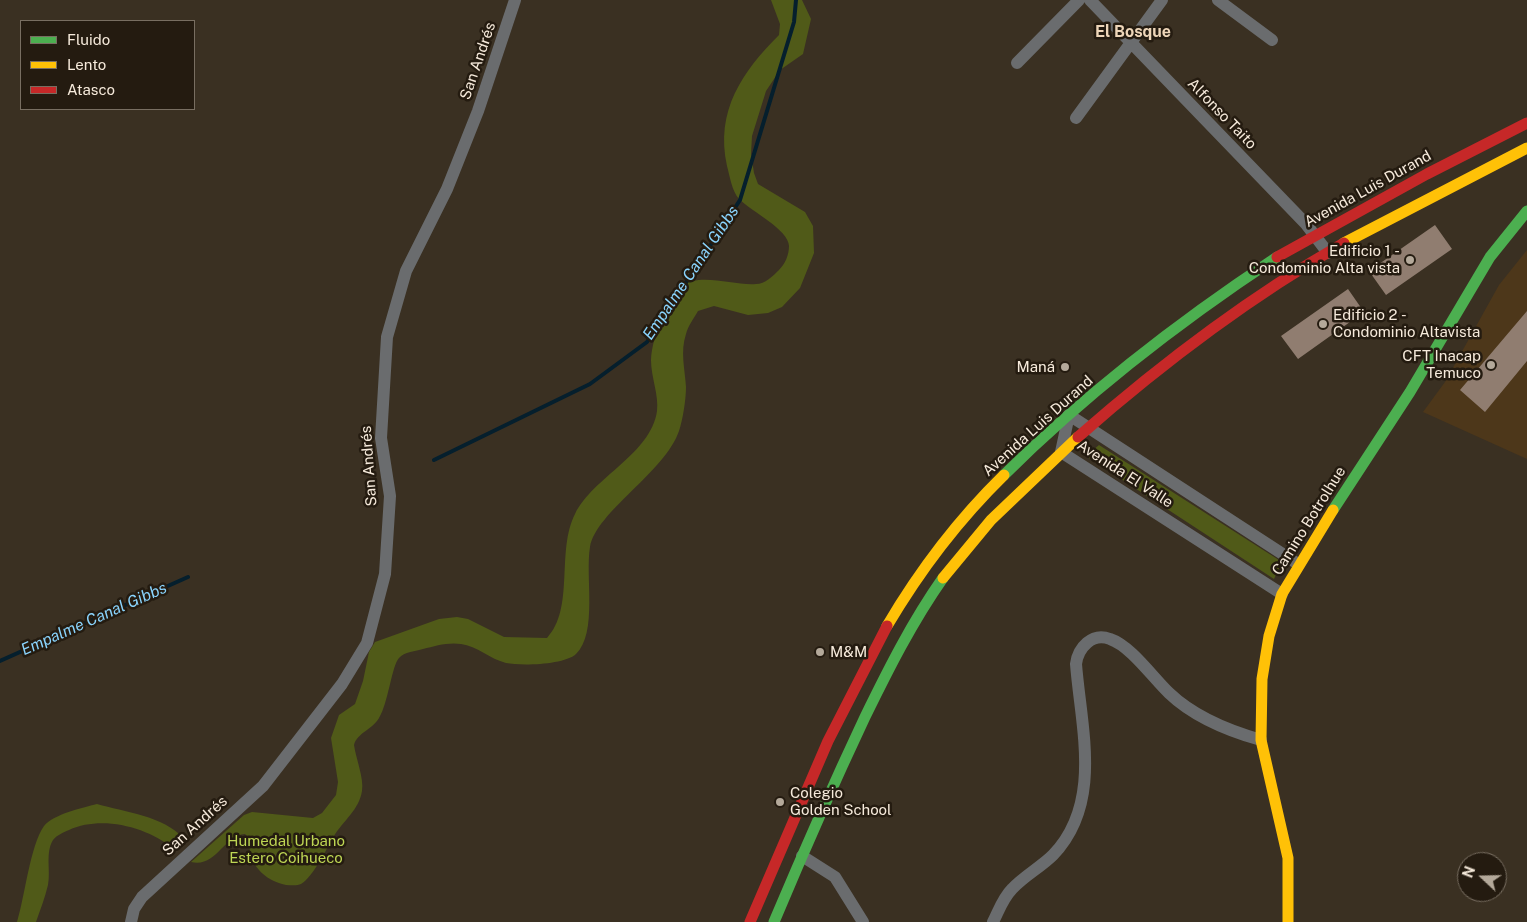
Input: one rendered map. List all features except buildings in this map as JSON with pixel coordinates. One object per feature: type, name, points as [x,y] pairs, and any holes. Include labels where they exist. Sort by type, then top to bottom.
[{"type":"street","name":"San Andrés","points":[[131,922],[134,910],[142,896],[263,786],[342,684],[367,644],[385,574],[390,506],[381,438],[387,337],[406,271],[447,190],[478,111],[515,0]]},
{"type":"street","points":[[1017,63],[1079,0]]},
{"type":"street","name":"Alfonso Taito","points":[[1090,0],[1316,234],[1328,253]]},
{"type":"street","points":[[1076,118],[1162,0]]},
{"type":"street","points":[[1218,0],[1272,40]]},
{"type":"street","name":"Avenida Luis Durand","points":[[750,922],[835,729],[882,635],[909,588],[941,545],[977,503],[1069,415],[1138,358],[1215,300],[1316,234],[1434,170],[1527,123]]},
{"type":"street","points":[[774,922],[802,856],[876,696],[928,601],[975,538],[1012,499],[1089,428],[1228,318],[1291,275],[1444,190],[1527,148]]},
{"type":"street","name":"Camino Botrolhue","points":[[1288,922],[1288,858],[1260,740],[1262,679],[1269,636],[1282,594],[1298,564],[1415,382],[1490,257],[1527,211]]},
{"type":"street","name":"Avenida El Valle","points":[[1282,594],[1061,452],[1069,415],[1298,564]]},
{"type":"street","points":[[993,922],[1012,888],[1060,846],[1077,814],[1086,768],[1076,664],[1079,651],[1088,642],[1099,638],[1111,639],[1127,651],[1170,695],[1186,706],[1219,725],[1260,740]]},
{"type":"street","points":[[802,856],[836,877],[863,922]]},
{"type":"shaded area","name":"CFT Inacap Temuco","points":[[1527,250],[1527,459],[1423,412],[1445,382],[1499,285]]},
{"type":"green space","name":"Humedal Urbano Estero Coihueco","points":[[771,0],[802,0],[811,19],[803,54],[780,70],[766,91],[752,136],[751,154],[754,173],[758,184],[805,212],[813,226],[814,253],[800,288],[782,307],[768,313],[748,315],[714,306],[698,311],[691,322],[683,347],[686,392],[679,431],[660,462],[604,520],[595,534],[590,547],[589,619],[583,645],[570,658],[532,664],[506,663],[494,659],[473,647],[456,644],[446,644],[404,654],[396,662],[385,704],[379,718],[358,737],[354,745],[362,786],[358,804],[306,880],[299,885],[286,885],[264,875],[254,863],[251,856],[250,839],[245,834],[231,840],[207,860],[200,863],[191,862],[244,815],[252,812],[313,818],[322,813],[336,795],[338,782],[331,738],[339,715],[355,704],[363,681],[369,652],[375,642],[439,619],[457,617],[468,619],[504,637],[547,638],[555,626],[561,611],[569,529],[575,514],[583,501],[595,488],[633,453],[644,440],[652,426],[657,405],[651,355],[661,318],[670,301],[682,286],[698,280],[718,280],[748,284],[763,283],[779,270],[785,262],[789,246],[787,240],[776,227],[739,199],[732,184],[724,146],[728,110],[735,94],[743,78],[754,63],[779,35],[780,24]]},
{"type":"green space","points":[[1099,445],[1282,562],[1274,579],[1086,456]]},
{"type":"green space","name":"Humedal Urbano Estero Coihueco","points":[[97,804],[155,820],[175,831],[183,838],[174,849],[163,841],[138,829],[124,826],[96,824],[82,826],[63,833],[53,840],[49,851],[48,885],[36,922],[17,922],[31,858],[44,826],[61,815]]},
{"type":"waterway","name":"Empalme Canal Gibbs","points":[[434,460],[590,384],[647,342],[740,200],[794,22],[796,0]]},
{"type":"waterway","name":"Empalme Canal Gibbs","points":[[0,661],[188,577]]},
{"type":"traffic: fast","points":[[1333,510],[1410,392],[1490,257],[1527,211]]},
{"type":"traffic: fast","points":[[1004,475],[1068,415],[1135,359],[1170,332],[1277,257]]},
{"type":"traffic: fast","points":[[774,922],[818,819],[865,717],[911,629],[943,578]]},
{"type":"traffic: slow","points":[[1344,243],[1527,148]]},
{"type":"traffic: slow","points":[[943,578],[991,520],[1078,437]]},
{"type":"traffic: slow","points":[[887,626],[926,565],[955,528],[1004,475]]},
{"type":"traffic: slow","points":[[1288,922],[1288,858],[1261,740],[1262,679],[1269,636],[1282,594],[1333,510]]},
{"type":"traffic: jam","points":[[1277,257],[1427,174],[1527,123]]},
{"type":"traffic: jam","points":[[1078,437],[1206,333],[1274,286],[1344,243]]},
{"type":"traffic: jam","points":[[750,922],[828,741],[887,626]]},
{"type":"place","name":"Edificio 1 - Condominio Alta vista","points":[[1410,260]]},
{"type":"place","name":"Edificio 2 - Condominio Altavista","points":[[1323,324]]},
{"type":"place","name":"CFT Inacap Temuco","points":[[1491,365]]},
{"type":"place","name":"Maná","points":[[1065,367]]},
{"type":"place","name":"M&M","points":[[820,652]]},
{"type":"place","name":"Colegio Golden School","points":[[780,802]]},
{"type":"district","name":"El Bosque","points":[[1133,32]]}]
